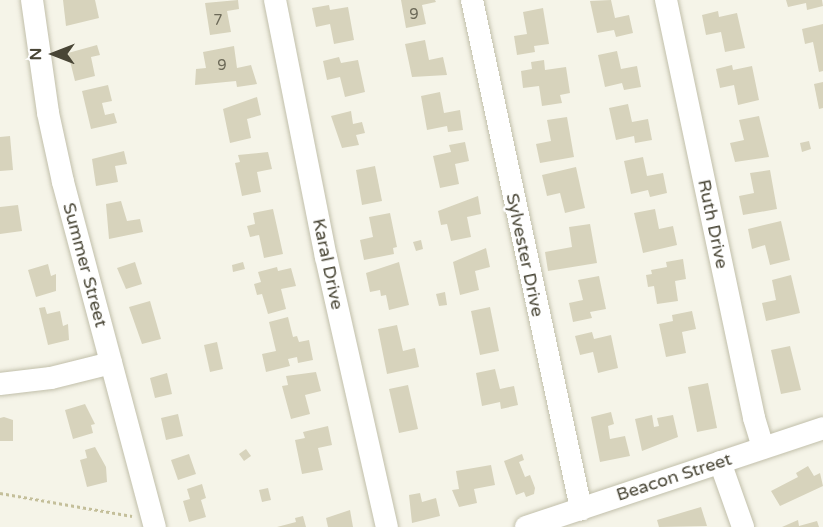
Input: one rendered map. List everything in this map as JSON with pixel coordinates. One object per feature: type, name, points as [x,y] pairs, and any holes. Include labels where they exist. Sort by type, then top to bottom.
[{"type":"street","name":"Summer Street","points":[[32,0],[52,133],[154,521]]},
{"type":"street","name":"Karal Drive","points":[[275,0],[326,257],[387,527]]},
{"type":"street","name":"Sylvester Drive","points":[[472,0],[580,509]]},
{"type":"street","name":"Ruth Drive","points":[[666,0],[754,418],[763,448]]},
{"type":"street","points":[[0,384],[51,378],[111,363]]},
{"type":"street","name":"Beacon Street","points":[[526,527],[823,428]]},
{"type":"street","points":[[720,462],[743,527]]},
{"type":"path","points":[[0,493],[154,521]]},
{"type":"building","points":[[63,0],[95,0],[99,18],[66,26]]},
{"type":"building","points":[[238,0],[239,9],[227,11],[231,32],[210,35],[205,3]]},
{"type":"building","points":[[401,0],[435,0],[436,2],[422,5],[426,24],[406,28]]},
{"type":"building","points":[[611,0],[615,18],[629,15],[633,33],[616,37],[614,30],[597,33],[590,1]]},
{"type":"building","points":[[786,0],[822,0],[823,6],[807,10],[806,3],[788,7]]},
{"type":"building","points":[[329,5],[330,10],[348,7],[354,40],[334,44],[330,24],[316,27],[312,8]]},
{"type":"building","points":[[543,8],[549,44],[534,46],[535,52],[517,55],[514,36],[527,34],[523,12]]},
{"type":"building","points":[[718,11],[719,17],[737,13],[745,48],[725,52],[721,32],[706,35],[702,15]]},
{"type":"building","points":[[823,24],[823,71],[819,72],[813,42],[805,44],[802,29]]},
{"type":"building","points":[[425,40],[429,60],[443,57],[447,75],[412,77],[405,44]]},
{"type":"building","points":[[97,45],[100,55],[91,57],[95,76],[75,81],[68,53]]},
{"type":"building","points":[[234,46],[237,68],[251,65],[257,84],[237,87],[236,81],[195,85],[196,69],[206,68],[203,52]]},
{"type":"building","points":[[617,51],[621,69],[637,66],[641,87],[624,90],[622,83],[605,87],[598,55]]},
{"type":"building","points":[[339,57],[341,63],[358,60],[365,92],[345,97],[340,77],[327,80],[323,61]]},
{"type":"building","points":[[544,60],[545,70],[566,67],[570,93],[560,95],[562,103],[542,106],[539,86],[523,88],[521,71],[532,69],[531,62]]},
{"type":"building","points":[[732,65],[733,70],[752,66],[759,100],[738,105],[734,85],[720,88],[716,69]]},
{"type":"building","points":[[823,82],[823,108],[819,109],[814,84]]},
{"type":"building","points":[[108,85],[112,101],[102,103],[105,115],[114,113],[117,123],[91,129],[82,91]]},
{"type":"building","points":[[440,92],[444,113],[460,110],[463,130],[448,132],[447,126],[427,130],[421,96]]},
{"type":"building","points":[[257,97],[261,115],[247,119],[251,138],[230,143],[223,109]]},
{"type":"building","points":[[628,104],[632,122],[648,119],[652,140],[635,143],[634,136],[616,140],[609,108]]},
{"type":"building","points":[[351,111],[353,124],[362,122],[365,133],[356,135],[359,145],[342,148],[331,116]]},
{"type":"building","points":[[759,116],[769,157],[735,162],[730,143],[744,140],[739,120]]},
{"type":"building","points":[[567,117],[574,157],[540,163],[536,144],[551,141],[547,120]]},
{"type":"building","points":[[10,136],[13,170],[0,171],[0,137]]},
{"type":"building","points":[[809,141],[811,149],[802,152],[800,143]]},
{"type":"building","points":[[465,142],[469,161],[455,164],[459,184],[440,188],[433,156],[451,152],[449,145]]},
{"type":"building","points":[[124,151],[127,164],[115,166],[118,182],[96,186],[92,159]]},
{"type":"building","points":[[268,152],[272,169],[257,172],[261,192],[242,196],[235,163],[240,162],[238,155]]},
{"type":"building","points":[[643,157],[647,176],[663,173],[667,193],[650,197],[648,190],[631,194],[624,161]]},
{"type":"building","points":[[375,166],[382,201],[362,205],[356,170]]},
{"type":"building","points":[[576,167],[585,208],[565,213],[560,193],[547,196],[542,175]]},
{"type":"building","points":[[770,170],[777,209],[743,215],[739,196],[754,193],[750,173]]},
{"type":"building","points":[[478,196],[481,214],[467,217],[471,237],[451,241],[447,224],[441,225],[438,211]]},
{"type":"building","points":[[121,201],[127,221],[140,219],[143,232],[109,239],[106,204]]},
{"type":"building","points":[[18,205],[22,231],[0,234],[0,207]]},
{"type":"building","points":[[273,209],[283,254],[264,258],[259,235],[250,237],[247,226],[255,224],[253,213]]},
{"type":"building","points":[[655,209],[659,229],[673,226],[677,245],[643,253],[634,213]]},
{"type":"building","points":[[390,213],[397,247],[393,248],[394,254],[364,260],[360,240],[373,237],[369,217]]},
{"type":"building","points":[[781,221],[790,260],[770,265],[765,245],[752,249],[748,229]]},
{"type":"building","points":[[590,224],[597,263],[548,271],[545,252],[572,247],[569,227]]},
{"type":"building","points":[[421,240],[423,249],[416,251],[413,242]]},
{"type":"building","points":[[486,248],[490,267],[475,271],[479,290],[460,295],[453,262]]},
{"type":"building","points":[[683,259],[686,279],[675,281],[678,301],[657,304],[654,286],[648,287],[646,275],[652,274],[651,270],[667,267],[666,262]]},
{"type":"building","points":[[135,262],[142,284],[126,289],[117,268]]},
{"type":"building","points":[[243,262],[245,269],[233,272],[232,265]]},
{"type":"building","points":[[399,262],[409,305],[389,310],[386,295],[381,296],[380,290],[370,292],[366,273]]},
{"type":"building","points":[[48,264],[51,276],[56,274],[56,291],[36,297],[28,270]]},
{"type":"building","points":[[277,267],[278,271],[291,268],[296,286],[281,289],[286,309],[268,314],[262,294],[257,295],[254,284],[261,282],[258,272]]},
{"type":"building","points":[[791,275],[800,313],[766,321],[762,303],[776,300],[772,280]]},
{"type":"building","points":[[599,276],[606,309],[590,312],[592,318],[573,322],[569,303],[583,300],[578,280]]},
{"type":"building","points":[[445,292],[447,305],[439,306],[436,294]]},
{"type":"building","points":[[150,301],[161,339],[142,344],[129,307]]},
{"type":"building","points":[[45,307],[47,314],[60,311],[63,326],[68,324],[69,340],[48,345],[39,308]]},
{"type":"building","points":[[490,307],[499,351],[480,355],[471,311]]},
{"type":"building","points":[[692,311],[696,329],[682,332],[686,353],[666,357],[659,324],[673,321],[672,315]]},
{"type":"building","points":[[288,317],[293,337],[297,336],[299,342],[309,340],[313,360],[298,363],[297,357],[288,359],[290,366],[266,372],[262,354],[276,351],[269,322]]},
{"type":"building","points":[[397,325],[403,351],[415,348],[419,367],[387,374],[378,329]]},
{"type":"building","points":[[592,332],[594,339],[611,335],[618,368],[598,373],[593,352],[580,355],[575,336]]},
{"type":"building","points":[[217,342],[223,369],[210,372],[204,345]]},
{"type":"building","points":[[790,346],[801,390],[781,394],[771,350]]},
{"type":"building","points":[[495,369],[500,389],[514,386],[518,405],[501,409],[500,402],[482,406],[476,373]]},
{"type":"building","points":[[316,372],[321,391],[305,395],[310,414],[291,419],[282,386],[288,385],[286,376]]},
{"type":"building","points":[[167,373],[172,394],[155,398],[150,378]]},
{"type":"building","points":[[708,383],[717,428],[697,432],[688,387]]},
{"type":"building","points":[[408,385],[418,429],[399,433],[389,389]]},
{"type":"building","points":[[85,404],[95,424],[91,425],[93,433],[73,439],[65,410]]},
{"type":"building","points":[[611,412],[614,424],[608,426],[610,439],[625,436],[630,456],[600,462],[591,417]]},
{"type":"building","points":[[178,414],[183,436],[166,440],[161,418]]},
{"type":"building","points":[[652,415],[654,427],[659,426],[657,418],[673,415],[678,437],[642,451],[635,419]]},
{"type":"building","points":[[0,418],[13,420],[13,441],[0,441]]},
{"type":"building","points":[[328,426],[332,445],[318,448],[323,470],[302,474],[295,440],[305,438],[303,432]]},
{"type":"building","points":[[95,447],[106,467],[107,482],[87,487],[80,460],[87,458],[85,450]]},
{"type":"building","points":[[246,449],[251,456],[244,461],[239,454]]},
{"type":"building","points":[[189,454],[196,474],[178,480],[171,460]]},
{"type":"building","points":[[522,454],[524,460],[519,462],[525,477],[530,475],[535,488],[534,494],[526,497],[524,492],[516,495],[504,461]]},
{"type":"building","points":[[491,465],[495,485],[474,489],[477,503],[459,507],[452,490],[459,489],[456,471]]},
{"type":"building","points":[[808,466],[814,476],[820,473],[823,486],[780,506],[771,491],[798,477],[796,473]]},
{"type":"building","points":[[202,484],[206,498],[201,500],[206,517],[189,522],[183,501],[190,499],[187,489]]},
{"type":"building","points":[[268,488],[271,500],[262,502],[259,490]]},
{"type":"building","points":[[420,493],[422,502],[436,498],[440,516],[412,523],[409,495]]},
{"type":"building","points":[[701,507],[707,526],[659,527],[657,520]]},
{"type":"building","points":[[350,510],[353,527],[328,527],[326,518]]},
{"type":"building","points":[[303,516],[306,527],[277,527],[296,522],[295,518]]},
{"type":"building","points":[[798,520],[799,526],[817,521],[819,527],[782,527]]}]
